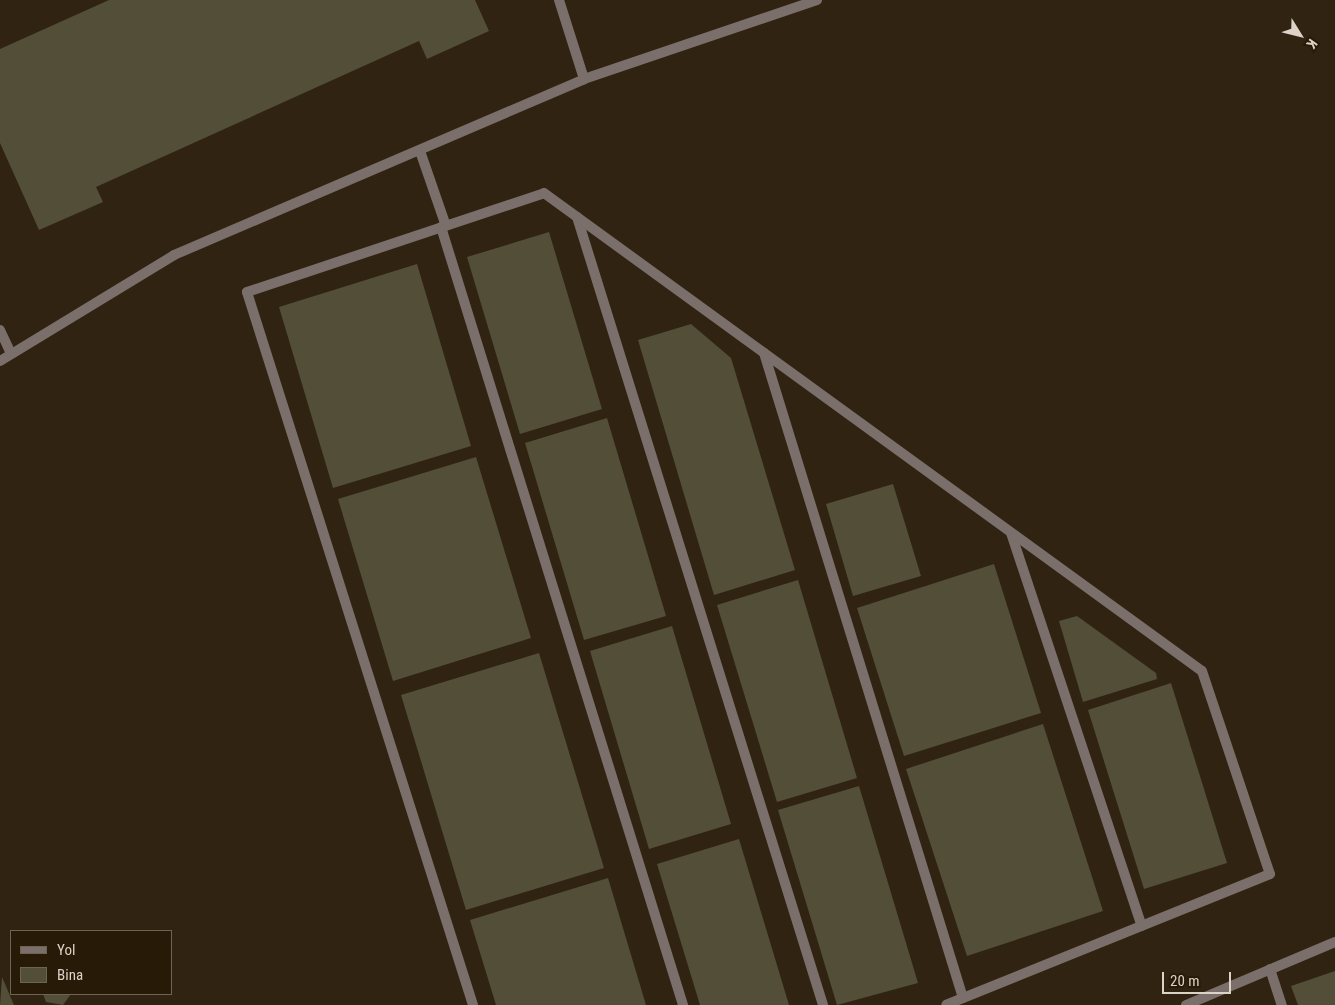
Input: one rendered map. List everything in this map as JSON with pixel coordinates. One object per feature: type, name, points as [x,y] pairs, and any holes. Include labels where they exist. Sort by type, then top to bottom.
[{"type":"street","points":[[559,0],[584,79]]},
{"type":"street","points":[[0,361],[174,255],[584,79],[817,0]]},
{"type":"street","points":[[420,151],[683,1005]]},
{"type":"street","points":[[473,1005],[247,292],[544,193],[1202,671],[1270,874],[954,1002],[764,353]]},
{"type":"street","points":[[577,217],[823,1005]]},
{"type":"street","points":[[0,330],[11,354]]},
{"type":"street","points":[[1012,533],[1142,926]]},
{"type":"street","points":[[1186,1005],[1335,942]]},
{"type":"street","points":[[1270,969],[1282,1005]]},
{"type":"building","points":[[109,0],[475,0],[489,31],[427,59],[419,41],[96,187],[103,202],[39,230],[0,143],[0,49]]},
{"type":"building","points":[[549,232],[602,409],[520,434],[467,257]]},
{"type":"building","points":[[417,264],[471,446],[333,488],[279,307]]},
{"type":"building","points":[[691,324],[731,358],[795,570],[714,595],[638,340]]},
{"type":"building","points":[[607,418],[666,616],[584,640],[525,443]]},
{"type":"building","points":[[476,457],[531,638],[393,681],[338,499]]},
{"type":"building","points":[[893,484],[921,576],[853,596],[826,504]]},
{"type":"building","points":[[994,564],[1041,713],[904,756],[857,608]]},
{"type":"building","points":[[798,580],[857,778],[777,802],[717,605]]},
{"type":"building","points":[[1077,616],[1156,673],[1157,679],[1083,702],[1059,621]]},
{"type":"building","points":[[672,626],[731,824],[649,849],[590,651]]},
{"type":"building","points":[[539,653],[604,868],[466,910],[401,695]]},
{"type":"building","points":[[1171,683],[1227,863],[1144,889],[1088,710]]},
{"type":"building","points":[[1043,724],[1103,911],[967,956],[906,769]]},
{"type":"building","points":[[859,786],[918,983],[837,1005],[778,810]]},
{"type":"building","points":[[739,839],[789,1005],[700,1005],[657,864]]},
{"type":"building","points":[[608,878],[646,1005],[496,1005],[470,920]]},
{"type":"building","points":[[1335,971],[1335,1005],[1298,1005],[1291,986]]},
{"type":"building","points":[[2,977],[14,1005],[0,1005]]},
{"type":"building","points":[[43,995],[70,995],[63,1005],[46,1002]]}]
